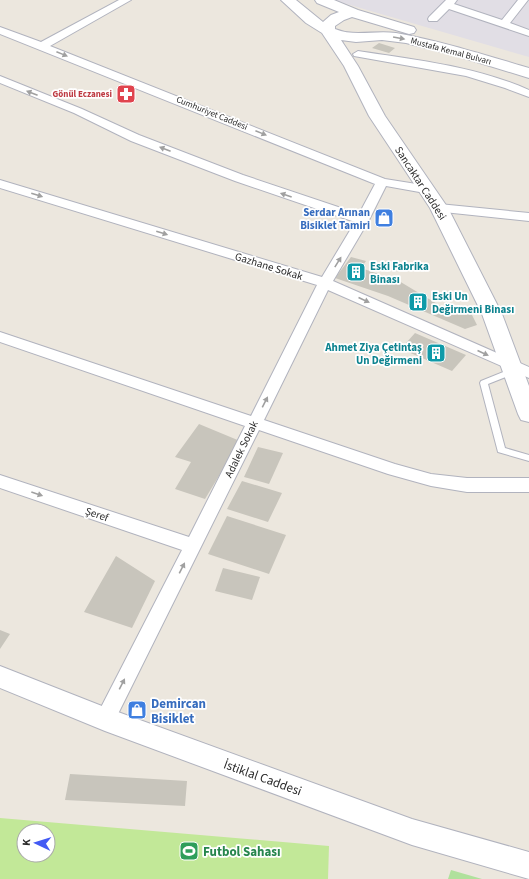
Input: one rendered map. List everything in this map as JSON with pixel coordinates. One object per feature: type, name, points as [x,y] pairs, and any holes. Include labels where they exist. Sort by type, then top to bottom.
[{"type":"main road","name":"Mustafa Kemal Bulvarı","points":[[288,0],[328,32],[338,36],[386,36],[428,44],[529,73]]},
{"type":"main road","name":"Mustafa Kemal Bulvarı","points":[[322,0],[372,19],[529,65]]},
{"type":"main road","points":[[328,32],[328,25],[332,20],[339,16],[353,13]]},
{"type":"main road","points":[[354,60],[376,23],[372,19]]},
{"type":"main road","name":"Sancaktar Caddesi","points":[[328,32],[354,60],[377,116],[439,208],[519,370],[529,414]]},
{"type":"street","points":[[42,46],[126,0]]},
{"type":"street","points":[[504,24],[523,0]]},
{"type":"street","points":[[432,19],[449,2],[504,24],[529,32]]},
{"type":"street","name":"Cumhuriyet Caddesi","points":[[0,30],[382,182],[425,189]]},
{"type":"street","points":[[354,60],[465,71],[502,82],[529,94]]},
{"type":"street","points":[[0,79],[78,111],[135,138],[239,178],[363,220]]},
{"type":"street","name":"Adalek Sokak","points":[[105,719],[325,283],[363,220],[382,182]]},
{"type":"street","name":"Gazhane Sokak","points":[[0,184],[325,283],[519,370]]},
{"type":"street","points":[[439,208],[529,217]]},
{"type":"street","points":[[0,337],[394,470],[431,480],[467,485],[529,485]]},
{"type":"street","name":"Şeref","points":[[0,481],[193,546]]},
{"type":"street","name":"İstiklal Caddesi","points":[[0,677],[105,719],[412,832],[529,866]]},
{"type":"lane","points":[[519,370],[484,383],[501,450],[529,458]]},
{"type":"shaded area","points":[[333,0],[529,0],[529,57],[374,12]]},
{"type":"green space","name":"Futbol Sahası","points":[[0,818],[329,846],[328,879],[0,879]]},
{"type":"green space","points":[[451,870],[482,879],[448,879]]},
{"type":"building","points":[[379,43],[395,48],[389,53],[372,48]]},
{"type":"building","points":[[351,257],[366,261],[361,268],[399,281],[449,311],[468,307],[477,325],[465,329],[388,296],[335,278]]},
{"type":"building","name":"Ahmet Ziya Çetintaş Un Değirmeni","points":[[415,333],[466,355],[452,371],[406,351],[411,345],[406,343]]},
{"type":"building","points":[[199,424],[240,441],[205,499],[175,489],[191,462],[175,457]]},
{"type":"building","points":[[258,447],[283,453],[269,484],[244,477]]},
{"type":"building","points":[[242,481],[282,493],[268,522],[227,509]]},
{"type":"building","points":[[227,516],[286,535],[269,574],[208,554]]},
{"type":"building","points":[[116,556],[155,581],[132,628],[84,612]]},
{"type":"building","points":[[223,568],[260,577],[252,600],[215,591]]},
{"type":"building","points":[[0,630],[10,634],[0,649]]},
{"type":"building","points":[[70,774],[187,781],[185,806],[65,800]]},
{"type":"place","name":"Gönül Eczanesi","points":[[126,94]]},
{"type":"place","name":"Serdar Arınan Bisiklet Tamiri","points":[[384,218]]},
{"type":"place","name":"Eski Fabrika Binası","points":[[356,272]]},
{"type":"place","name":"Eski Un Değirmeni Binası","points":[[418,302]]},
{"type":"place","name":"Ahmet Ziya Çetintaş Un Değirmeni","points":[[436,353]]},
{"type":"place","name":"Demircan Bisiklet","points":[[137,710]]},
{"type":"place","name":"Futbol Sahası","points":[[189,851]]}]
